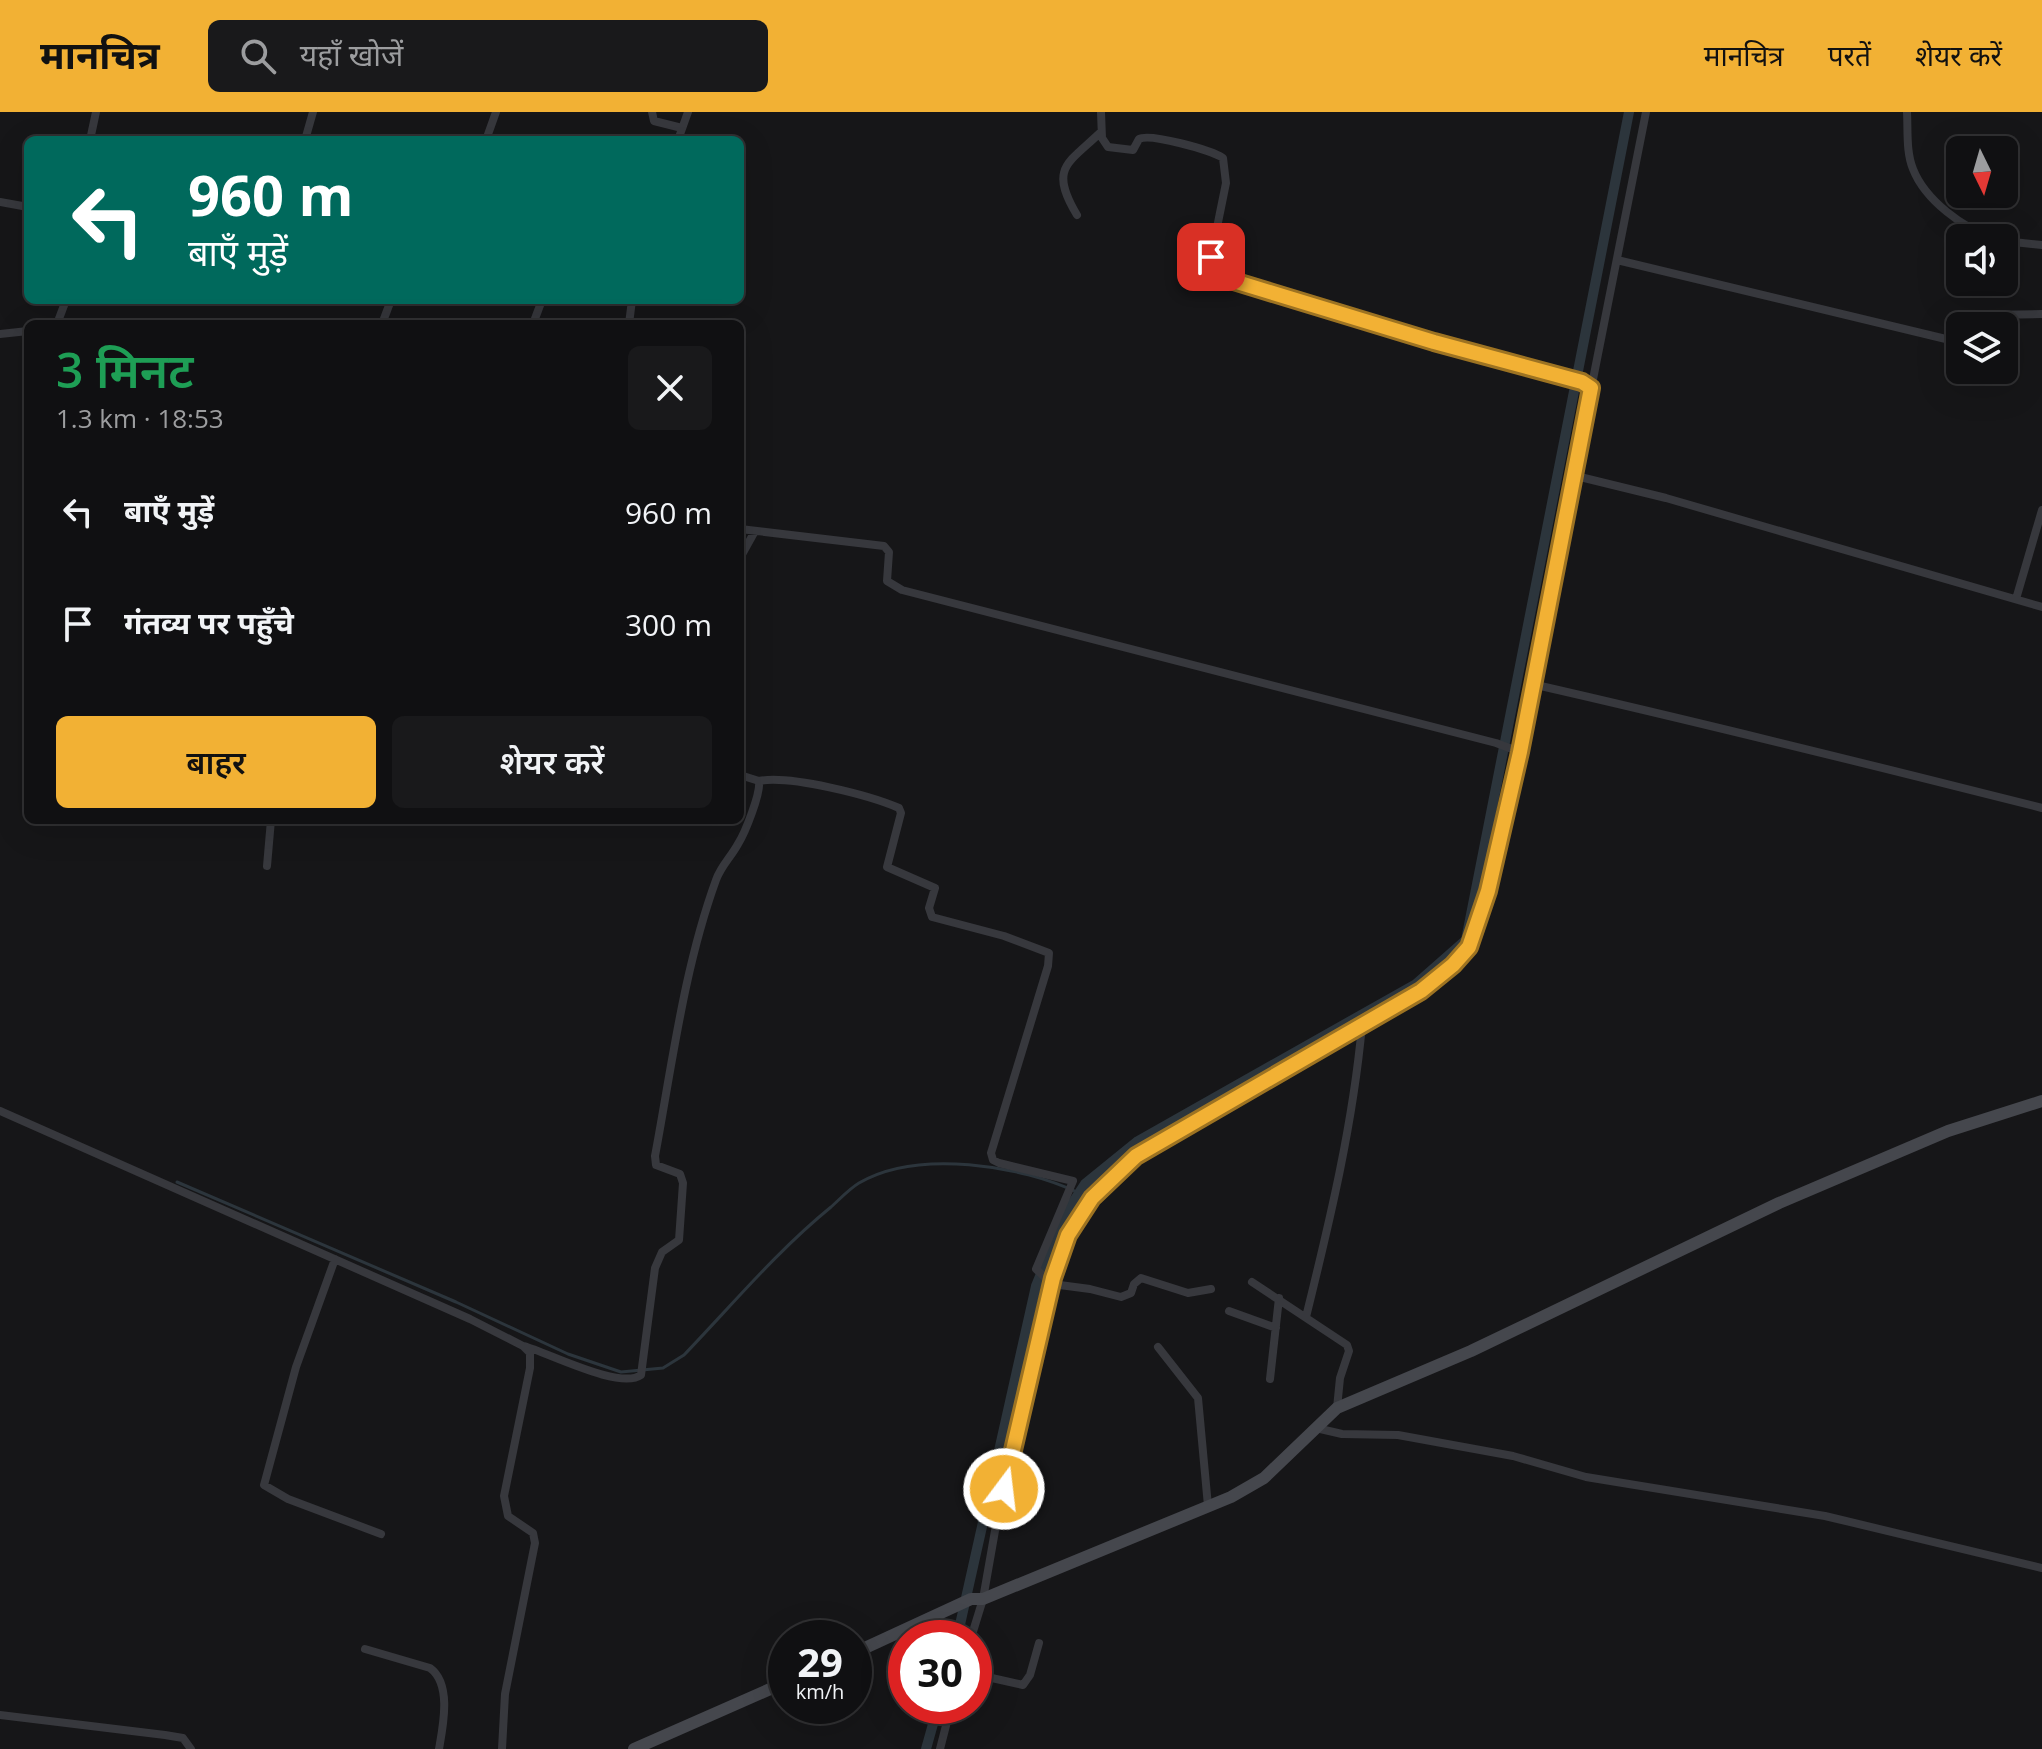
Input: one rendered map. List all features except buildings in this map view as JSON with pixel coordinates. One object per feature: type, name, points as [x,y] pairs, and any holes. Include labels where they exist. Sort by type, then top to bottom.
[{"type":"main road","points":[[872,1645],[972,1600],[1208,1506],[1264,1478],[1337,1408],[1471,1351],[1779,1203],[1948,1131],[2042,1101]]},
{"type":"main road","points":[[634,1749],[768,1690]]},
{"type":"street","points":[[91,136],[96,112]]},
{"type":"street","points":[[306,136],[313,112]]},
{"type":"street","points":[[487,136],[496,112]]},
{"type":"street","points":[[652,112],[654,121],[682,128]]},
{"type":"street","points":[[679,136],[688,112]]},
{"type":"street","points":[[1101,112],[1104,143],[1115,149],[1133,150],[1139,139],[1149,135],[1223,158],[1226,183],[1211,257],[1214,271],[1219,276],[1434,342],[1582,382],[1591,388]]},
{"type":"street","points":[[971,1620],[972,1600],[996,1525],[1048,1281],[1076,1219],[1119,1169],[1166,1137],[1421,991],[1453,965],[1469,947],[1488,891],[1520,752],[1572,475],[1646,112]]},
{"type":"street","points":[[1907,112],[1909,155],[1920,182],[1960,224]]},
{"type":"street","points":[[1077,215],[1064,194],[1062,175],[1072,159],[1101,132]]},
{"type":"street","points":[[0,202],[24,206]]},
{"type":"street","points":[[2018,242],[2042,245]]},
{"type":"street","points":[[1617,260],[1946,339]]},
{"type":"street","points":[[2018,314],[2042,314]]},
{"type":"street","points":[[0,334],[24,331]]},
{"type":"street","points":[[1572,475],[1682,502],[2042,607]]},
{"type":"street","points":[[2016,599],[2042,510]]},
{"type":"street","points":[[744,530],[884,546],[889,552],[887,581],[902,590],[1509,746],[1520,752]]},
{"type":"street","points":[[744,551],[755,531]]},
{"type":"street","points":[[1532,684],[1736,730],[1842,761],[2042,808]]},
{"type":"street","points":[[744,776],[759,781],[771,779],[821,788],[899,808],[901,813],[887,867],[935,888],[929,908],[932,917],[1004,936],[1049,953],[1048,966],[1014,1069],[991,1157],[999,1163],[1070,1177],[1073,1186],[1036,1269],[1048,1281],[1121,1297],[1131,1293],[1134,1284],[1141,1278],[1188,1293],[1211,1289]]},
{"type":"street","points":[[0,1111],[523,1346],[603,1374],[632,1380],[642,1372],[657,1262],[662,1252],[680,1238],[683,1179],[678,1173],[654,1162],[678,1031],[714,885],[725,861],[744,833],[760,790],[759,781]]},
{"type":"street","points":[[267,866],[271,824]]},
{"type":"street","points":[[1306,1317],[1346,1150],[1360,1064],[1362,1025]]},
{"type":"street","points":[[335,1259],[292,1380],[264,1485],[288,1499],[381,1534]]},
{"type":"street","points":[[1252,1282],[1341,1340],[1349,1351],[1340,1378],[1337,1408]]},
{"type":"street","points":[[1270,1379],[1279,1298]]},
{"type":"street","points":[[1229,1311],[1276,1328]]},
{"type":"street","points":[[502,1749],[505,1694],[535,1543],[533,1533],[508,1516],[504,1496],[531,1359],[523,1346]]},
{"type":"street","points":[[1158,1347],[1198,1398],[1208,1506]]},
{"type":"street","points":[[1316,1428],[1342,1434],[1398,1435],[1513,1456],[1586,1477],[1825,1516],[2042,1568]]},
{"type":"street","points":[[992,1678],[1023,1685],[1030,1675],[1039,1643]]},
{"type":"street","points":[[365,1649],[430,1668],[438,1675],[443,1689],[439,1749]]},
{"type":"street","points":[[0,1715],[183,1738],[191,1749]]},
{"type":"street","points":[[940,1749],[946,1724]]},
{"type":"waterway","points":[[961,1620],[1036,1286],[1066,1213],[1085,1184],[1138,1141],[1416,984],[1466,940],[1629,112]]},
{"type":"waterway","points":[[177,1182],[456,1302],[568,1354],[621,1372],[663,1368],[684,1355],[811,1224],[855,1185],[883,1173],[910,1166],[969,1165],[1028,1175],[1079,1193]]},
{"type":"waterway","points":[[926,1749],[933,1724]]},
{"type":"route","points":[[1004,1489],[1053,1278],[1068,1235],[1092,1198],[1136,1156],[1421,991],[1453,965],[1469,947],[1488,891],[1509,803],[1591,388],[1582,382],[1434,342],[1227,279],[1214,271],[1211,257]]}]
